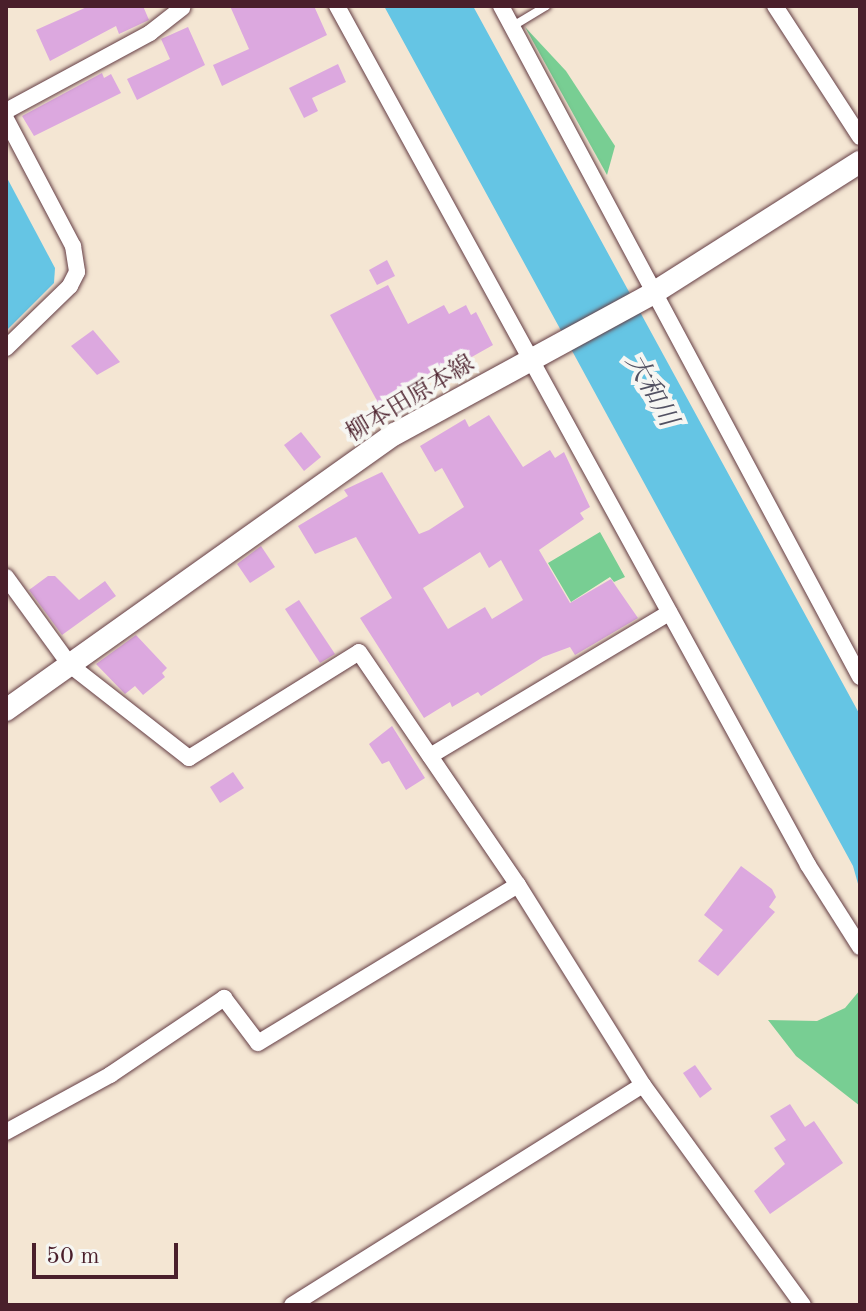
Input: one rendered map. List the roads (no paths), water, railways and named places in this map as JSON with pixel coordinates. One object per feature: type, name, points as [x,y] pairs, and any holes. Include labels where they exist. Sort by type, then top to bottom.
[{"type":"main road","name":"柳本田原本線","points":[[6,710],[395,434],[652,294],[860,162]]},
{"type":"street","points":[[6,111],[150,33],[182,8],[170,6]]},
{"type":"street","points":[[337,6],[669,613],[860,947]]},
{"type":"street","points":[[501,6],[652,294],[860,677]]},
{"type":"street","points":[[775,6],[860,137]]},
{"type":"street","points":[[6,119],[73,246],[77,272],[70,286],[6,348]]},
{"type":"street","points":[[6,577],[70,665],[189,758],[359,652],[518,885],[643,1085],[803,1305]]},
{"type":"street","points":[[430,756],[669,613]]},
{"type":"street","points":[[6,1132],[110,1075],[224,998],[258,1043],[518,885]]},
{"type":"street","points":[[292,1305],[643,1085]]},
{"type":"lane","points":[[513,26],[546,6]]},
{"type":"water","name":"大和川","points":[[384,6],[473,6],[860,715],[860,891],[853,866]]},
{"type":"water","points":[[6,176],[55,268],[54,283],[6,331]]}]
